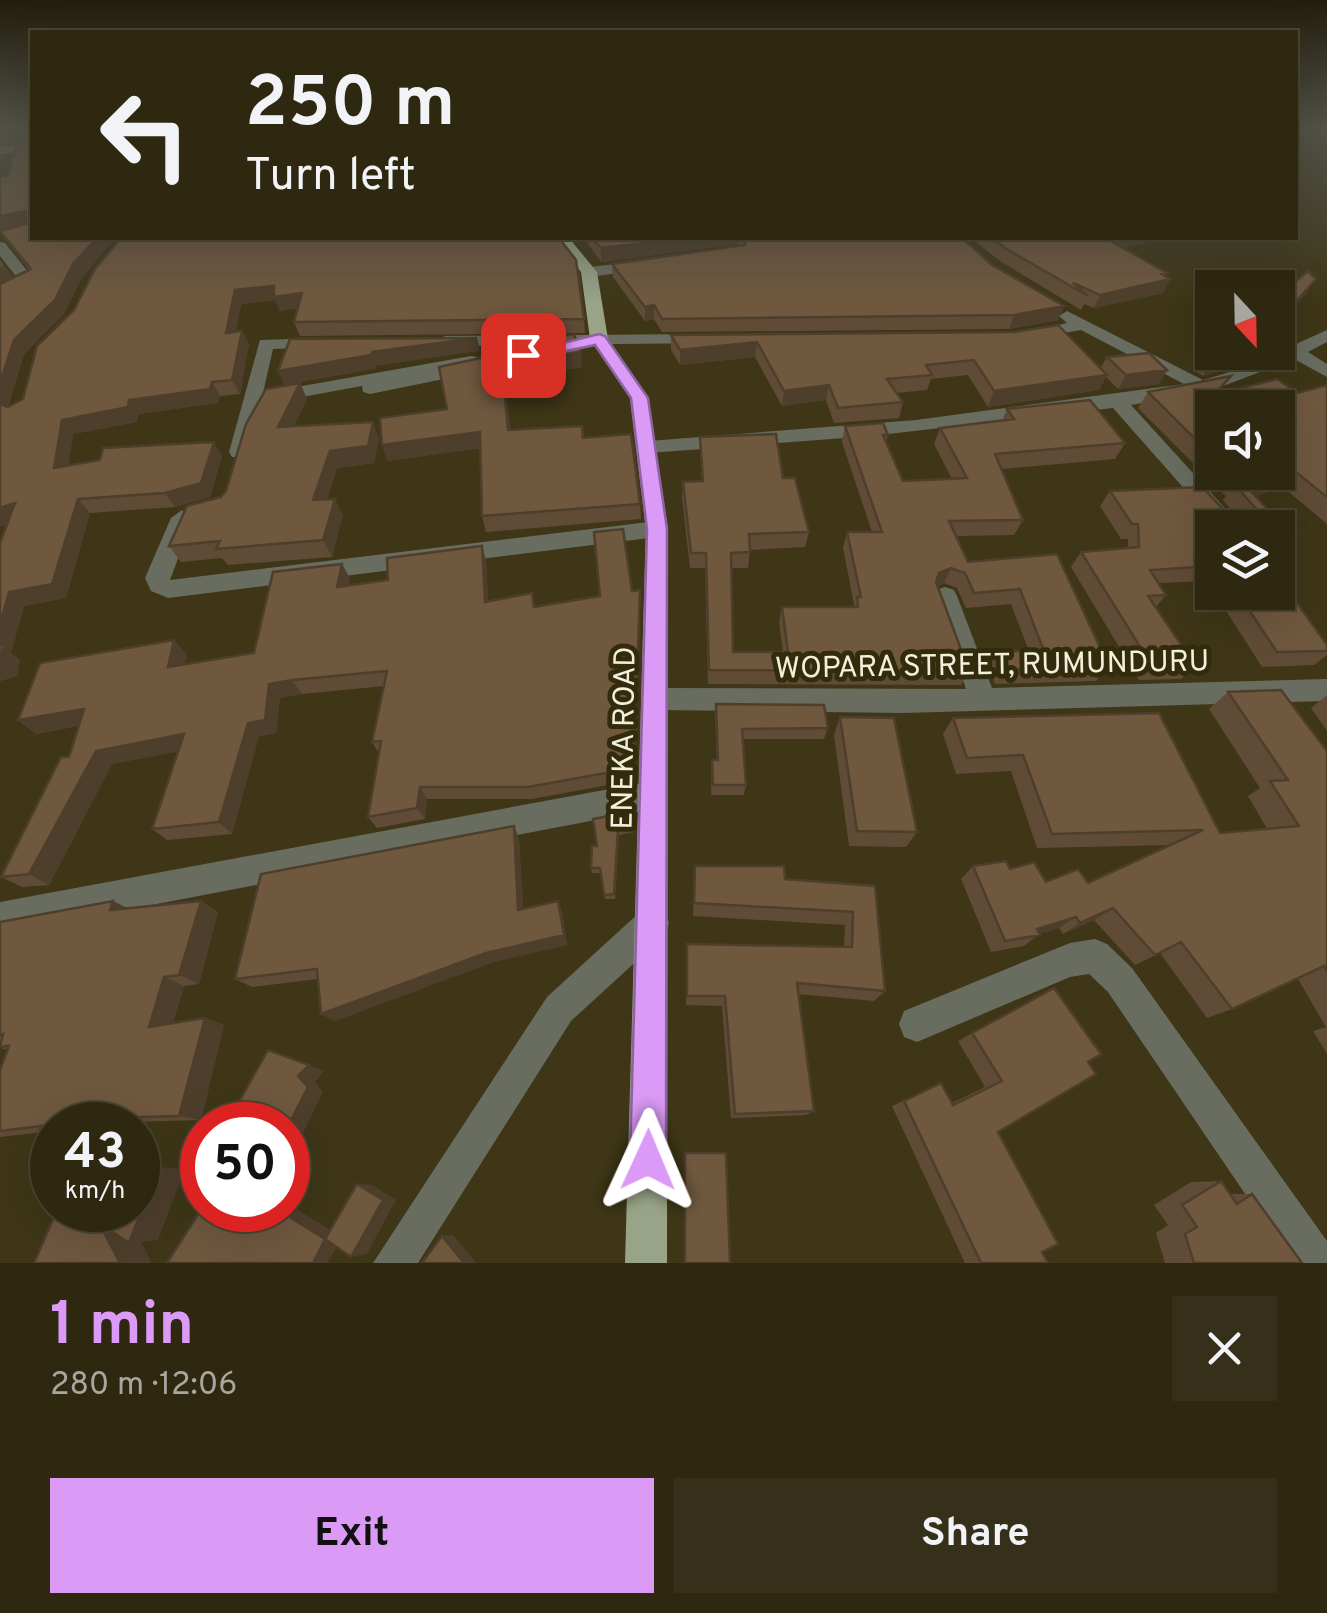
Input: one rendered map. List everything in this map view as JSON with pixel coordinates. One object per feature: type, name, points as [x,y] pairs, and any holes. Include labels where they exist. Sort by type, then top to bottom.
[{"type":"main road","name":"ENEKA ROAD","points":[[564,240],[589,272],[599,339],[639,398],[649,447],[657,529],[646,1263]]},
{"type":"street","points":[[0,246],[28,282],[0,294]]},
{"type":"street","points":[[589,272],[664,264]]},
{"type":"street","points":[[1051,306],[1203,387]]},
{"type":"street","points":[[1008,338],[1082,325]]},
{"type":"street","points":[[1327,334],[1295,352],[1327,372]]},
{"type":"street","points":[[423,342],[716,338]]},
{"type":"street","points":[[499,361],[370,388],[599,339]]},
{"type":"street","points":[[254,399],[599,339]]},
{"type":"street","points":[[232,475],[266,344],[345,342]]},
{"type":"street","points":[[649,447],[834,435],[1117,402],[1203,387],[1256,370]]},
{"type":"street","points":[[1117,402],[1216,510]]},
{"type":"street","points":[[204,510],[186,512],[180,521],[157,578],[159,585],[168,589],[205,585],[657,529]]},
{"type":"street","points":[[945,596],[984,700]]},
{"type":"street","name":"WOPARA STREET, RUMUNDURU","points":[[657,698],[984,700],[1327,690]]},
{"type":"street","points":[[1274,692],[1296,720]]},
{"type":"street","points":[[0,918],[653,795]]},
{"type":"street","points":[[394,1263],[559,1009],[653,923]]},
{"type":"street","points":[[916,1024],[1070,960],[1095,956],[1120,980],[1317,1263]]},
{"type":"building","points":[[0,187],[30,187],[30,240],[95,240],[73,264],[55,300],[14,340],[0,383],[0,284],[31,269],[0,231],[26,224],[26,211],[0,216]]},
{"type":"building","points":[[119,240],[561,240],[576,260],[584,319],[294,322],[302,293],[274,297],[274,286],[235,290],[226,333],[242,331],[232,380],[212,382],[210,389],[129,400],[128,407],[62,420],[54,468],[100,460],[103,448],[214,442],[201,483],[165,493],[78,499],[52,584],[9,592],[0,625],[0,543],[15,503],[0,508],[0,404],[8,407],[23,399],[37,346],[74,310],[95,269]]},
{"type":"building","points":[[594,240],[671,240],[601,248]]},
{"type":"building","points":[[746,240],[964,240],[992,265],[1064,306],[1014,315],[662,319],[654,305],[645,307],[612,264],[745,245]]},
{"type":"building","points":[[995,240],[1109,240],[1167,273],[1162,274],[1170,279],[1100,295],[1073,283],[1088,296]]},
{"type":"building","points":[[1308,271],[1316,279],[1295,303],[1295,282]]},
{"type":"building","points":[[1058,325],[1107,375],[994,391],[974,360],[926,365],[932,375],[887,379],[903,402],[838,408],[829,385],[784,391],[757,342],[680,350],[671,335],[1015,332]]},
{"type":"building","points":[[559,335],[574,335],[581,352],[502,364],[508,430],[582,426],[583,438],[631,434],[640,504],[482,516],[480,432],[382,445],[380,418],[447,409],[439,367],[556,342]]},
{"type":"building","points":[[477,338],[372,352],[278,371],[290,339]]},
{"type":"building","points":[[1149,353],[1167,370],[1126,375],[1107,357]]},
{"type":"building","points":[[1231,376],[1218,390],[1195,390],[1195,439],[1148,392]]},
{"type":"building","points":[[1277,379],[1294,390],[1234,390]]},
{"type":"building","points":[[300,383],[278,427],[373,422],[368,446],[330,451],[313,500],[335,499],[323,540],[216,549],[220,541],[169,546],[187,506],[221,497],[226,491],[246,424],[266,389]]},
{"type":"building","points":[[1327,385],[1327,497],[1297,473],[1295,391]]},
{"type":"building","points":[[1090,400],[1125,443],[995,454],[1023,520],[949,521],[968,562],[1057,554],[1109,667],[1004,670],[997,651],[1044,651],[1020,589],[974,593],[965,573],[951,568],[939,573],[936,582],[969,671],[709,670],[706,553],[691,553],[683,482],[703,481],[700,437],[776,434],[783,478],[795,478],[809,532],[749,534],[750,552],[731,553],[733,652],[788,652],[782,607],[858,607],[857,597],[861,597],[847,532],[882,532],[845,426],[883,423],[888,435],[883,435],[903,481],[967,478],[940,428],[1014,419],[1007,409]]},
{"type":"building","points":[[1205,490],[1224,510],[1195,510],[1195,567],[1150,570],[1166,595],[1148,596],[1195,665],[1152,666],[1081,552],[1139,547],[1138,524],[1132,524],[1110,491]]},
{"type":"building","points":[[1239,490],[1250,490],[1268,510],[1257,510]]},
{"type":"building","points":[[623,529],[632,591],[640,590],[634,768],[528,787],[420,787],[417,808],[368,817],[381,741],[372,742],[387,671],[292,680],[269,684],[265,720],[248,723],[219,822],[152,829],[184,734],[96,751],[29,874],[1,877],[61,757],[69,757],[84,709],[18,720],[40,663],[174,640],[168,667],[254,653],[273,572],[342,564],[337,587],[388,580],[387,558],[482,546],[485,602],[532,593],[534,607],[600,596],[594,532]]},
{"type":"building","points":[[1295,600],[1327,645],[1327,651],[1277,652],[1249,610],[1295,610]]},
{"type":"building","points":[[1281,690],[1327,751],[1327,971],[1324,966],[1232,1009],[1181,942],[1155,955],[1113,908],[1080,923],[1076,917],[1037,929],[1040,935],[1005,941],[973,866],[1006,861],[1010,869],[1034,862],[1046,882],[1078,869],[1088,883],[1203,830],[1052,834],[1023,755],[967,758],[953,718],[1159,713],[1220,833],[1299,826],[1270,781],[1288,780],[1228,692]]},
{"type":"building","points":[[716,704],[824,705],[828,728],[742,729],[746,785],[713,785],[712,760],[718,760]]},
{"type":"building","points":[[840,717],[894,718],[917,832],[857,831]]},
{"type":"building","points":[[634,811],[633,827],[618,830],[614,894],[604,895],[600,868],[591,868],[592,846],[597,846],[593,819]]},
{"type":"building","points":[[514,826],[518,910],[558,901],[564,935],[486,953],[321,1014],[317,969],[235,979],[261,874]]},
{"type":"building","points":[[695,866],[784,866],[785,879],[875,886],[885,991],[797,983],[814,1111],[735,1114],[725,996],[687,996],[687,944],[852,947],[853,912],[694,903]]},
{"type":"building","points":[[113,901],[110,910],[201,901],[179,975],[164,977],[149,1027],[205,1018],[179,1116],[160,1116],[160,1102],[30,1102],[30,1127],[0,1131],[0,1070],[9,1046],[0,1047],[0,922]]},
{"type":"building","points":[[1054,988],[1101,1054],[1088,1062],[1096,1074],[998,1132],[1058,1244],[1042,1252],[1048,1263],[981,1263],[904,1101],[941,1083],[953,1105],[1002,1081],[972,1033]]},
{"type":"building","points":[[268,1050],[309,1065],[298,1076],[308,1087],[300,1102],[239,1102]]},
{"type":"building","points":[[685,1153],[726,1153],[730,1263],[685,1263]]},
{"type":"building","points":[[1221,1181],[1237,1204],[1252,1194],[1302,1263],[1194,1263],[1185,1234],[1197,1227],[1182,1205]]},
{"type":"building","points":[[357,1184],[383,1200],[351,1257],[325,1239]]},
{"type":"building","points":[[310,1230],[325,1239],[313,1263],[167,1263],[187,1232]]},
{"type":"building","points":[[47,1232],[104,1232],[120,1263],[34,1263]]},
{"type":"building","points":[[112,1232],[133,1232],[129,1243]]},
{"type":"building","points":[[442,1236],[464,1263],[422,1263]]},
{"type":"route","points":[[523,355],[599,339],[639,398],[649,447],[657,529],[657,670],[648,1160]]}]
